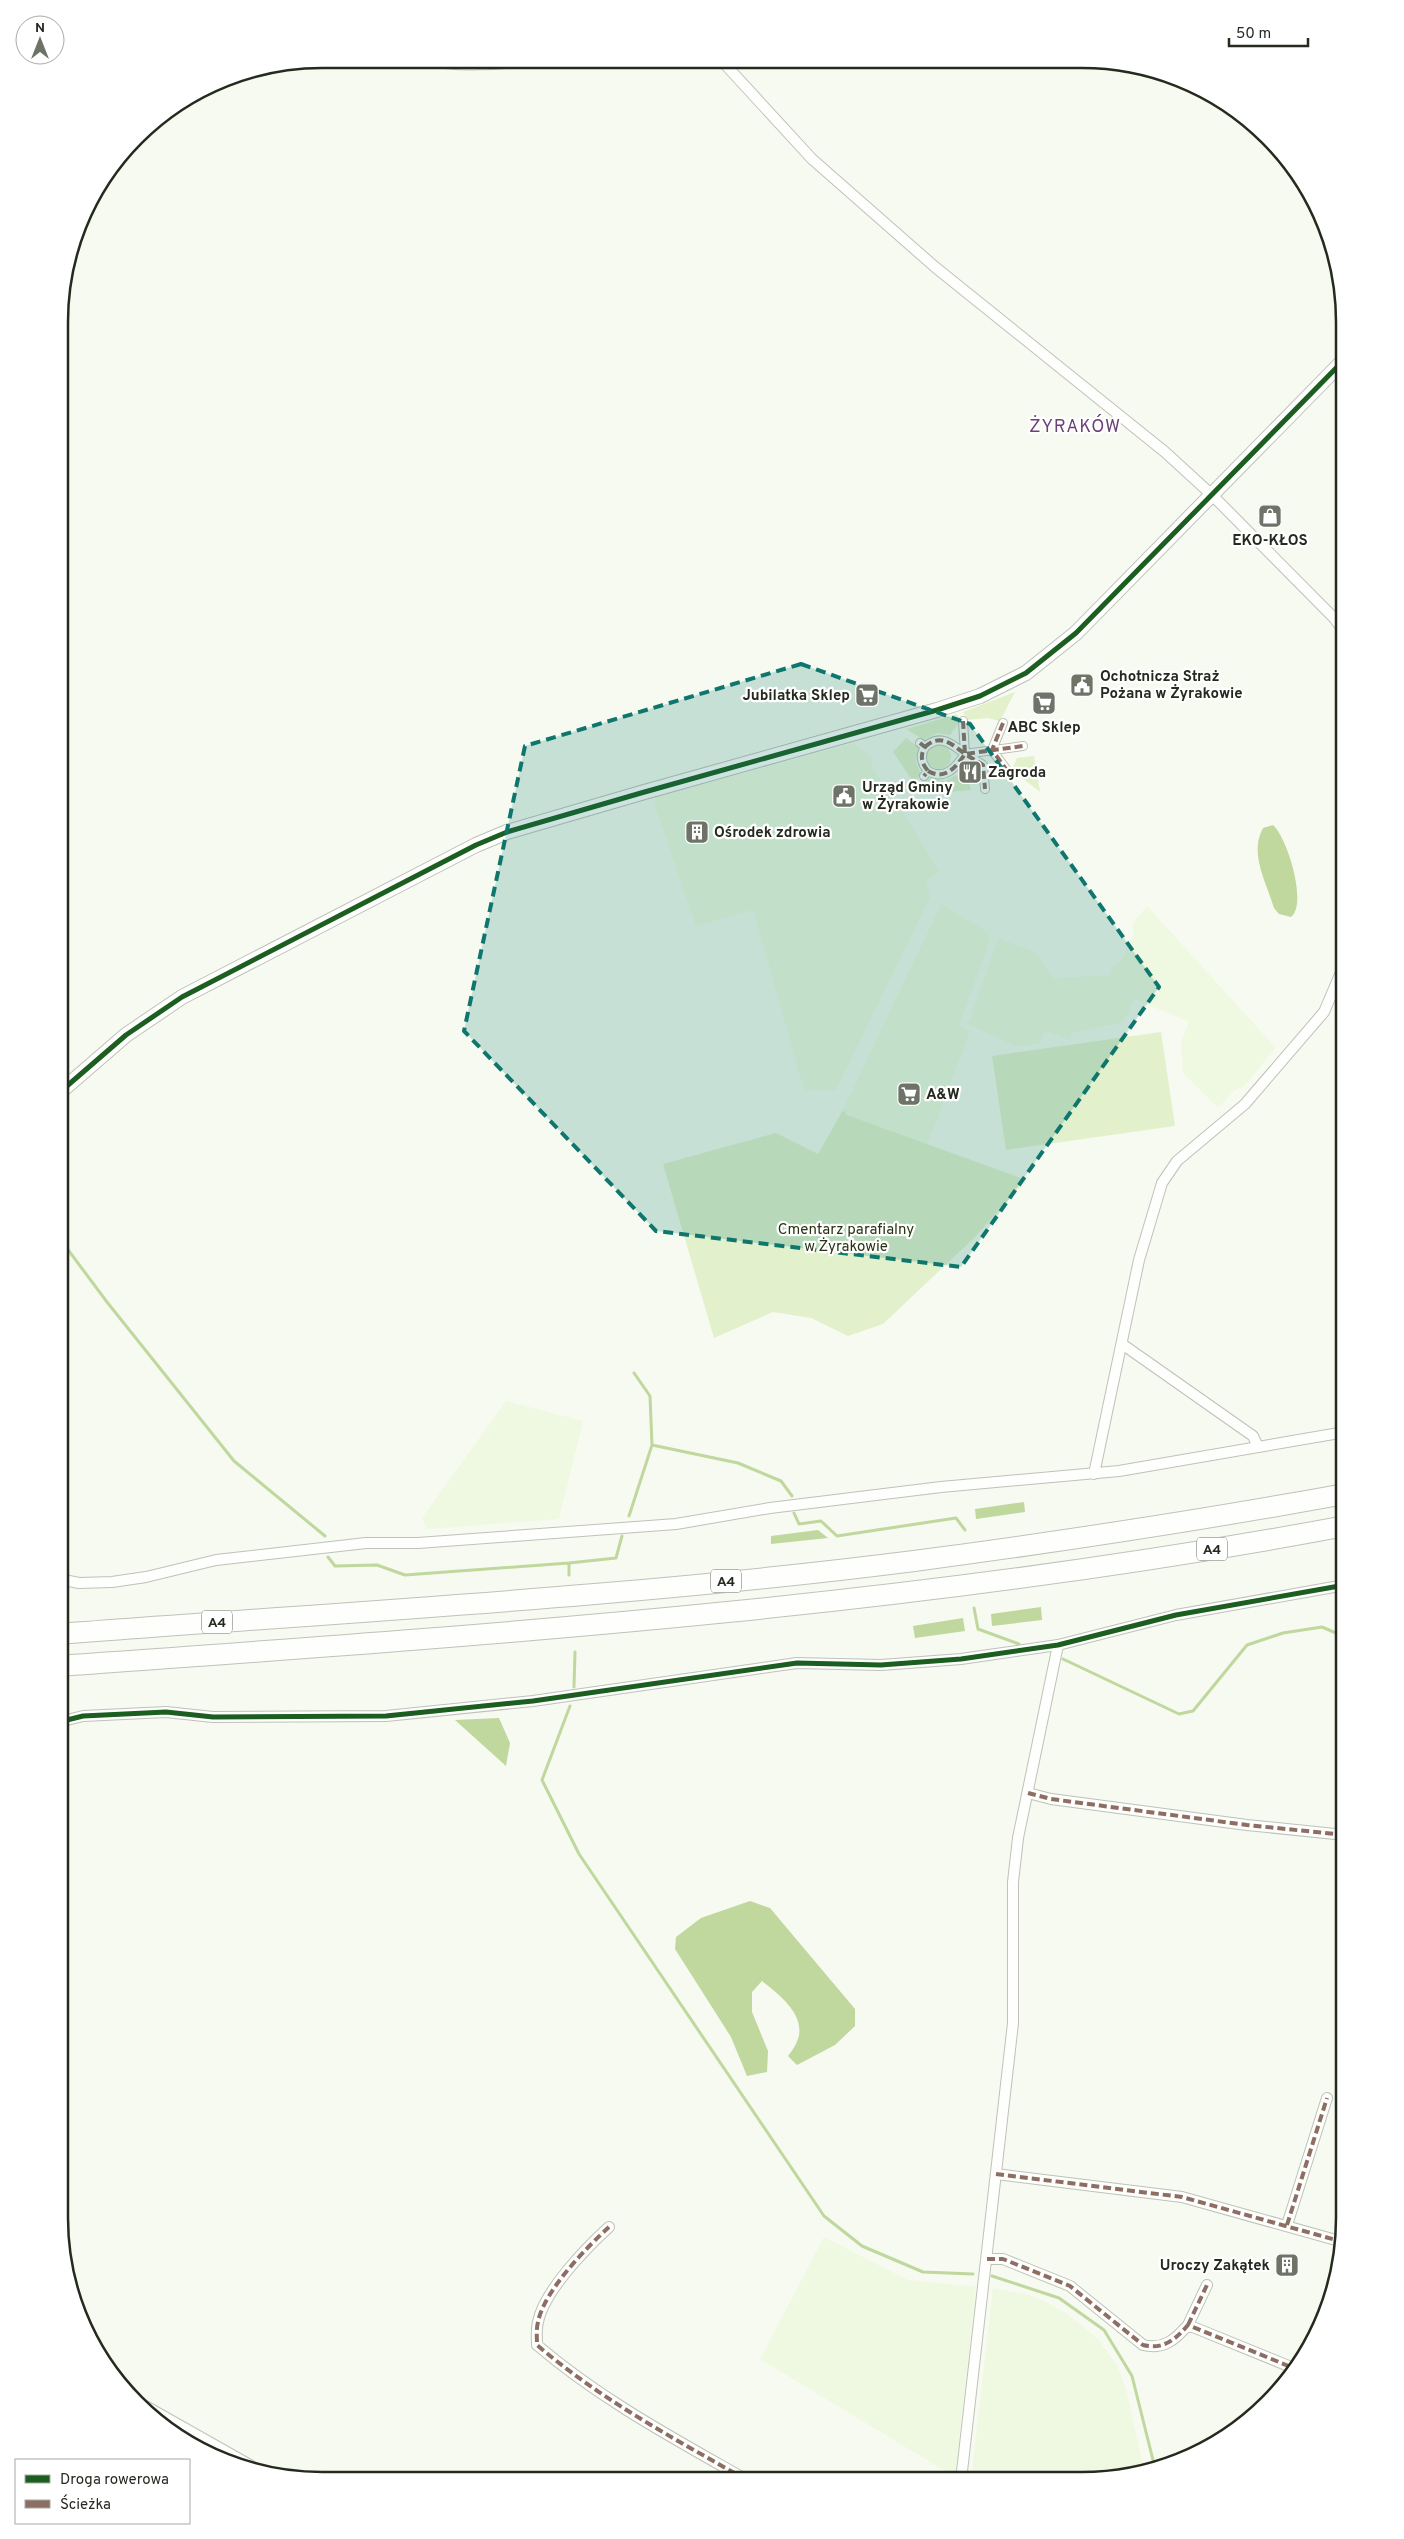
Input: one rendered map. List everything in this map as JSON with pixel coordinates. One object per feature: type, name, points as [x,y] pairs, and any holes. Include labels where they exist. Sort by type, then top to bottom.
[{"type":"highway","name":"A4","points":[[68,1633],[644,1589],[912,1561],[1080,1537],[1336,1495]]},
{"type":"highway","name":"A4","points":[[68,1665],[658,1620],[914,1593],[1073,1570],[1336,1527]]},
{"type":"highway","points":[[68,1676],[142,1660]]},
{"type":"street","points":[[729,68],[819,165],[935,267],[1165,452],[1213,496],[1336,621]]},
{"type":"street","points":[[68,1085],[126,1035],[182,997],[476,845],[507,832],[622,798],[937,710],[980,696],[1015,680],[1090,620],[1336,368]]},
{"type":"street","points":[[963,721],[966,754]]},
{"type":"street","points":[[992,750],[1003,723]]},
{"type":"street","points":[[985,789],[983,764],[966,754],[944,740],[934,740],[923,745],[921,757],[926,773],[933,774],[944,774],[956,766],[966,754],[1023,746]]},
{"type":"street","points":[[992,750],[1009,773]]},
{"type":"street","points":[[1094,1474],[1139,1260],[1162,1183],[1178,1162],[1245,1104],[1324,1012],[1336,985]]},
{"type":"street","points":[[1122,1344],[1252,1436],[1258,1447]]},
{"type":"street","points":[[68,1581],[78,1583],[112,1582],[146,1578],[216,1560],[366,1543],[418,1543],[676,1524],[770,1508],[941,1487],[1094,1474],[1336,1434]]},
{"type":"street","points":[[68,1720],[83,1716],[166,1712],[213,1717],[386,1716],[533,1701],[797,1663],[881,1666],[961,1659],[1058,1645],[1176,1615],[1336,1587]]},
{"type":"street","points":[[962,2472],[1013,2022],[1013,1882],[1018,1838],[1058,1645]]},
{"type":"street","points":[[1028,1793],[1052,1799],[1248,1825],[1336,1833]]},
{"type":"street","points":[[1287,2226],[1327,2098]]},
{"type":"street","points":[[996,2174],[1182,2197],[1335,2240]]},
{"type":"street","points":[[609,2227],[584,2250],[552,2293],[538,2321],[537,2345],[574,2376],[630,2413],[733,2472]]},
{"type":"street","points":[[987,2259],[1004,2259],[1070,2286],[1143,2345],[1152,2348],[1162,2346],[1171,2341],[1188,2326],[1207,2285]]},
{"type":"street","points":[[1188,2326],[1289,2366]]},
{"type":"street","points":[[174,2424],[218,2449]]},
{"type":"highlighted area","points":[[801,664],[970,724],[1159,987],[961,1267],[656,1231],[464,1031],[525,746]]},
{"type":"shaded area","points":[[854,743],[872,758],[872,768],[908,820],[939,872],[926,881],[930,897],[836,1090],[804,1090],[753,910],[696,926],[654,803],[655,797]]},
{"type":"shaded area","points":[[1273,825],[1284,843],[1294,871],[1297,899],[1296,910],[1291,917],[1279,914],[1274,908],[1260,868],[1258,857],[1259,838],[1263,828]]},
{"type":"shaded area","points":[[941,904],[989,933],[990,940],[959,1026],[970,1031],[928,1144],[847,1115],[843,1110]]},
{"type":"shaded area","points":[[1147,906],[1276,1048],[1245,1085],[1234,1091],[1218,1108],[1183,1073],[1181,1043],[1189,1022],[1135,999],[1123,1022],[1072,1033],[1070,1040],[1045,1031],[1040,1044],[1015,1046],[968,1024],[998,938],[1035,952],[1053,978],[1110,975],[1113,965],[1121,961],[1134,932],[1132,924]]},
{"type":"shaded area","points":[[506,1401],[583,1421],[559,1519],[427,1529],[422,1518]]},
{"type":"shaded area","points":[[1024,1502],[1025,1512],[976,1519],[975,1509]]},
{"type":"shaded area","points":[[818,1530],[828,1538],[771,1544],[771,1536]]},
{"type":"shaded area","points":[[1041,1607],[1042,1620],[992,1626],[991,1614]]},
{"type":"shaded area","points":[[963,1618],[965,1631],[915,1638],[913,1626]]},
{"type":"shaded area","points":[[499,1718],[510,1743],[506,1766],[455,1720]]},
{"type":"shaded area","points":[[750,1901],[770,1908],[855,2009],[855,2026],[835,2045],[797,2065],[788,2056],[798,2039],[798,2021],[783,1998],[762,1981],[752,1992],[752,2012],[768,2051],[767,2072],[747,2076],[731,2037],[675,1949],[676,1937],[701,1918]]},
{"type":"shaded area","points":[[824,2237],[908,2280],[976,2287],[956,2472],[947,2472],[760,2359]]},
{"type":"shaded area","points":[[993,2288],[1030,2295],[1066,2313],[1098,2339],[1118,2367],[1126,2389],[1143,2464],[1083,2472],[972,2472]]},
{"type":"green space","points":[[1015,692],[1000,721],[988,718],[967,720],[963,712]]},
{"type":"green space","points":[[957,714],[960,722],[950,735],[937,733],[923,740],[907,729]]},
{"type":"green space","points":[[906,738],[918,747],[916,762],[921,774],[914,783],[893,752]]},
{"type":"green space","points":[[939,745],[944,746],[950,752],[950,762],[944,768],[939,769],[934,768],[928,762],[927,757],[928,752],[934,746]]},
{"type":"green space","points":[[1034,756],[1040,792],[1012,770],[1017,758]]},
{"type":"green space","points":[[956,775],[970,785],[971,790],[939,793],[921,787],[928,778],[945,781]]},
{"type":"green space","points":[[1161,1032],[1175,1126],[1006,1150],[992,1056]]},
{"type":"green space","name":"Cmentarz parafialny w Żyrakowie","points":[[843,1110],[847,1115],[1026,1180],[974,1238],[883,1324],[848,1336],[811,1318],[773,1312],[714,1338],[663,1164],[776,1133],[818,1154]]},
{"type":"waterway","points":[[68,1250],[107,1302],[234,1461],[325,1536]]},
{"type":"waterway","points":[[629,1516],[652,1445],[650,1396],[634,1373]]},
{"type":"waterway","points":[[652,1445],[738,1463],[781,1481],[792,1496]]},
{"type":"waterway","points":[[794,1513],[799,1524],[821,1521],[837,1536],[956,1518],[965,1530]]},
{"type":"waterway","points":[[569,1575],[569,1563],[616,1558],[622,1536]]},
{"type":"waterway","points":[[328,1557],[335,1566],[377,1565],[405,1575],[569,1563]]},
{"type":"waterway","points":[[974,1608],[978,1629],[1019,1644]]},
{"type":"waterway","points":[[1063,1659],[1179,1714],[1193,1711],[1247,1645],[1283,1633],[1322,1627],[1336,1633]]},
{"type":"waterway","points":[[574,1687],[575,1652]]},
{"type":"waterway","points":[[570,1706],[542,1780],[579,1854],[824,2216],[862,2246],[923,2272],[973,2274]]},
{"type":"waterway","points":[[992,2276],[1059,2298],[1104,2330],[1132,2376],[1153,2461]]},
{"type":"marked path","points":[[963,721],[965,754],[983,765],[985,789]]},
{"type":"marked path","points":[[1003,723],[992,750],[1009,773]]},
{"type":"marked path","points":[[925,747],[930,743],[941,740],[946,741],[965,754]]},
{"type":"marked path","points":[[920,743],[925,747],[922,759],[928,771],[924,776]]},
{"type":"marked path","points":[[928,771],[934,774],[945,773],[954,768],[965,754],[1023,746]]},
{"type":"marked path","points":[[1028,1793],[1051,1799],[1247,1825],[1336,1834]]},
{"type":"marked path","points":[[1287,2225],[1327,2098]]},
{"type":"marked path","points":[[996,2174],[1182,2197],[1335,2240]]},
{"type":"marked path","points":[[609,2227],[578,2258],[548,2297],[538,2322],[537,2345],[561,2365],[612,2400],[664,2433],[733,2472]]},
{"type":"marked path","points":[[987,2259],[1003,2259],[1070,2286],[1143,2345],[1163,2345],[1173,2339],[1188,2325],[1289,2366]]},
{"type":"marked path","points":[[1188,2325],[1207,2285]]},
{"type":"cycle path","points":[[68,1085],[126,1035],[182,997],[476,845],[507,832],[937,710],[980,696],[1026,673],[1076,633],[1336,368]]},
{"type":"cycle path","points":[[68,1720],[83,1716],[166,1712],[213,1717],[386,1716],[533,1701],[797,1663],[881,1665],[961,1659],[1058,1645],[1176,1615],[1336,1587]]},
{"type":"place","name":"EKO-KŁOS","points":[[1270,516]]},
{"type":"place","name":"Ochotnicza Straż Pożana w Żyrakowie","points":[[1082,685]]},
{"type":"place","name":"Jubilatka Sklep","points":[[867,695]]},
{"type":"place","name":"ABC Sklep","points":[[1044,703]]},
{"type":"place","name":"Zagroda","points":[[970,772]]},
{"type":"place","name":"Urząd Gminy w Żyrakowie","points":[[844,796]]},
{"type":"place","name":"Ośrodek zdrowia","points":[[697,832]]},
{"type":"place","name":"A&W","points":[[909,1094]]},
{"type":"place","name":"Uroczy Zakątek","points":[[1287,2265]]},
{"type":"district","name":"ŻYRAKÓW","points":[[1075,426]]}]
